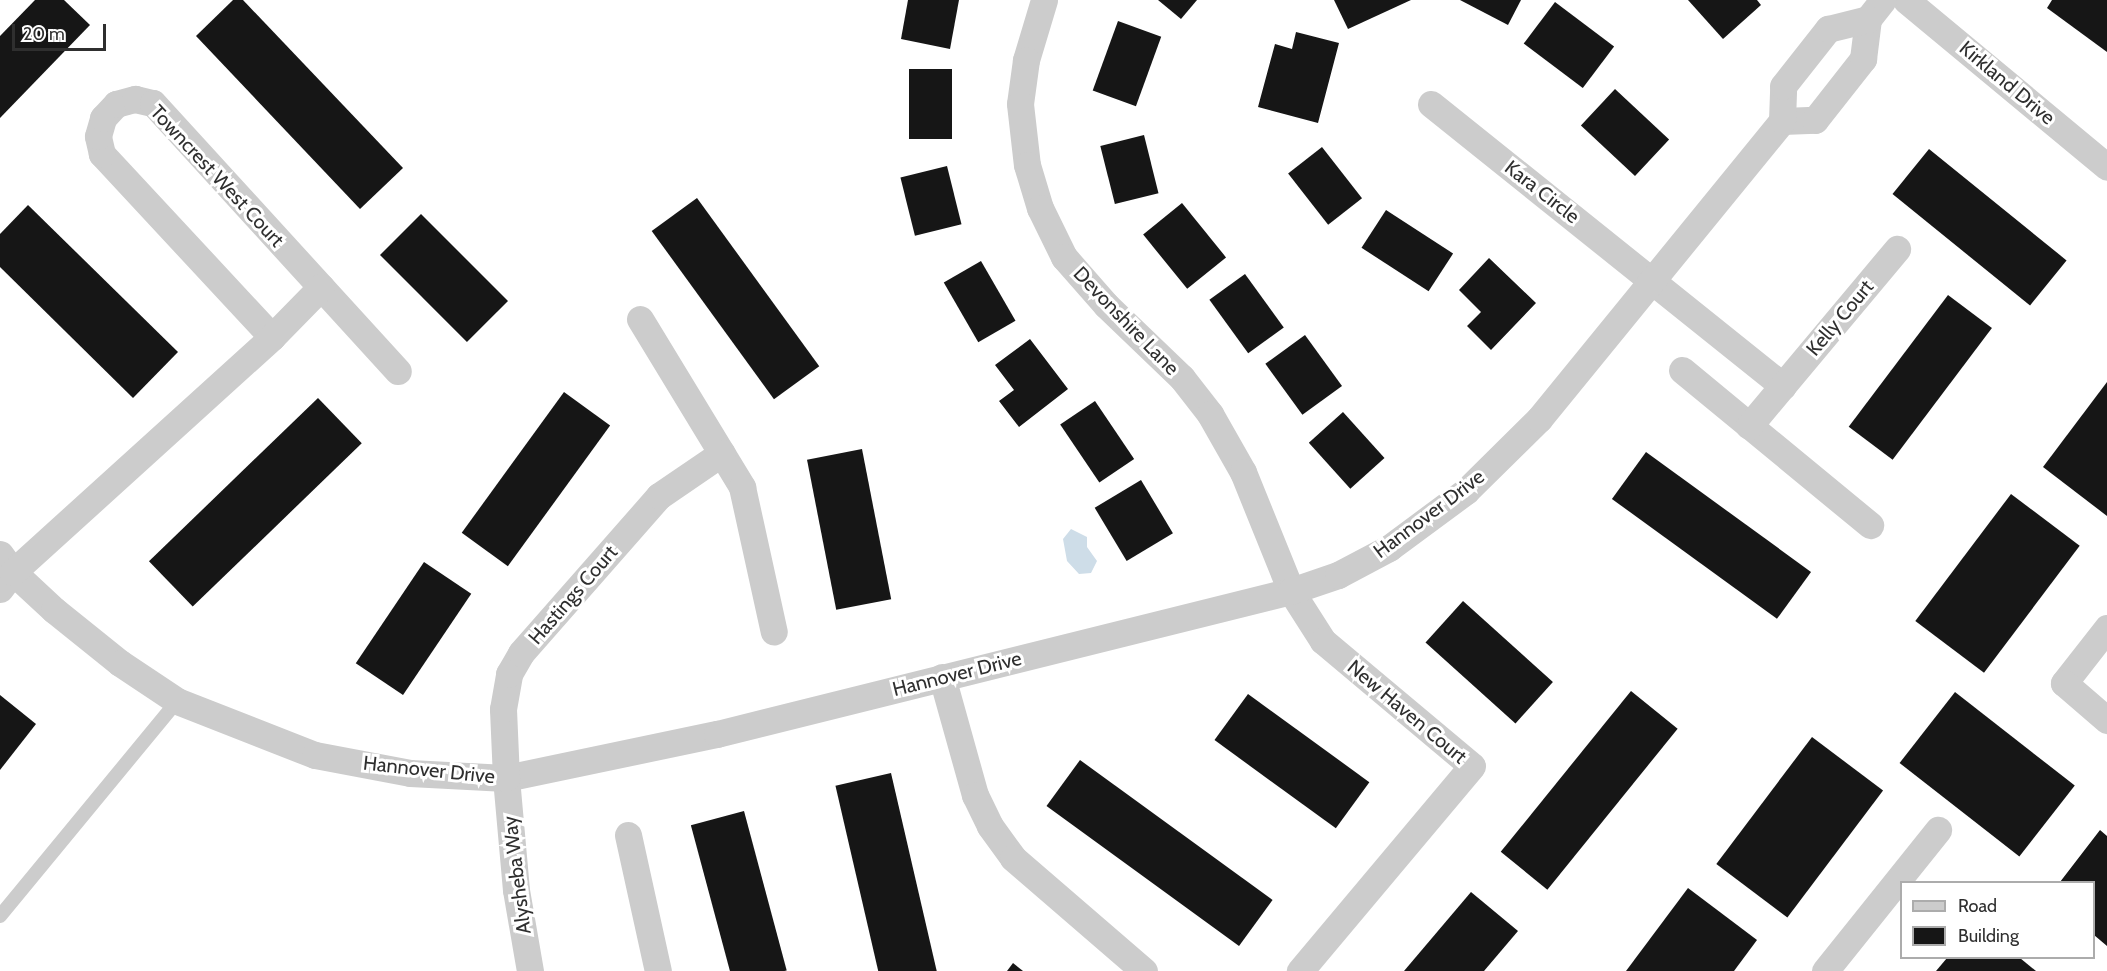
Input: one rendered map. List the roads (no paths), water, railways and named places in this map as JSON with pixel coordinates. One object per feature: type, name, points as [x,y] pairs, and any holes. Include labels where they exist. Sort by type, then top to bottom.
[{"type":"street","name":"Devonshire Lane","points":[[1044,0],[1026,60],[1020,104],[1027,165],[1040,208],[1064,257],[1081,279],[1182,378],[1210,414],[1243,472],[1291,591]]},
{"type":"street","name":"Kirkland Drive","points":[[1906,0],[2107,167]]},
{"type":"street","points":[[1876,9],[1863,59],[1815,120],[1782,121],[1783,86],[1828,29],[1876,9]]},
{"type":"street","name":"Towncrest West Court","points":[[272,337],[102,154],[98,136],[103,118],[116,104],[135,99],[153,103],[398,371]]},
{"type":"street","name":"Kara Circle","points":[[1431,104],[1652,280]]},
{"type":"street","name":"Hannover Drive","points":[[4,572],[120,663],[177,701],[315,755],[410,773],[506,778],[717,734],[1291,591],[1338,575],[1389,548],[1466,491],[1539,419],[1782,121]]},
{"type":"street","name":"Kelly Court","points":[[1749,426],[1898,249]]},
{"type":"street","points":[[1652,280],[1783,386]]},
{"type":"street","points":[[4,572],[272,337],[321,287]]},
{"type":"street","points":[[640,320],[742,487],[774,632]]},
{"type":"street","points":[[1682,370],[1870,525]]},
{"type":"street","name":"Hastings Court","points":[[506,778],[503,709],[509,674],[521,653],[659,496],[722,453]]},
{"type":"street","name":"New Haven Court","points":[[1291,591],[1323,641],[1472,766],[1300,971]]},
{"type":"street","points":[[2107,628],[2064,683],[2107,720]]},
{"type":"street","points":[[942,677],[975,795],[990,826],[1013,858],[1144,971]]},
{"type":"street","name":"Alysheba Way","points":[[506,778],[516,890],[530,971]]},
{"type":"street","points":[[1825,971],[1938,830]]},
{"type":"street","points":[[628,835],[658,971]]},
{"type":"lane","points":[[0,916],[177,701]]}]
